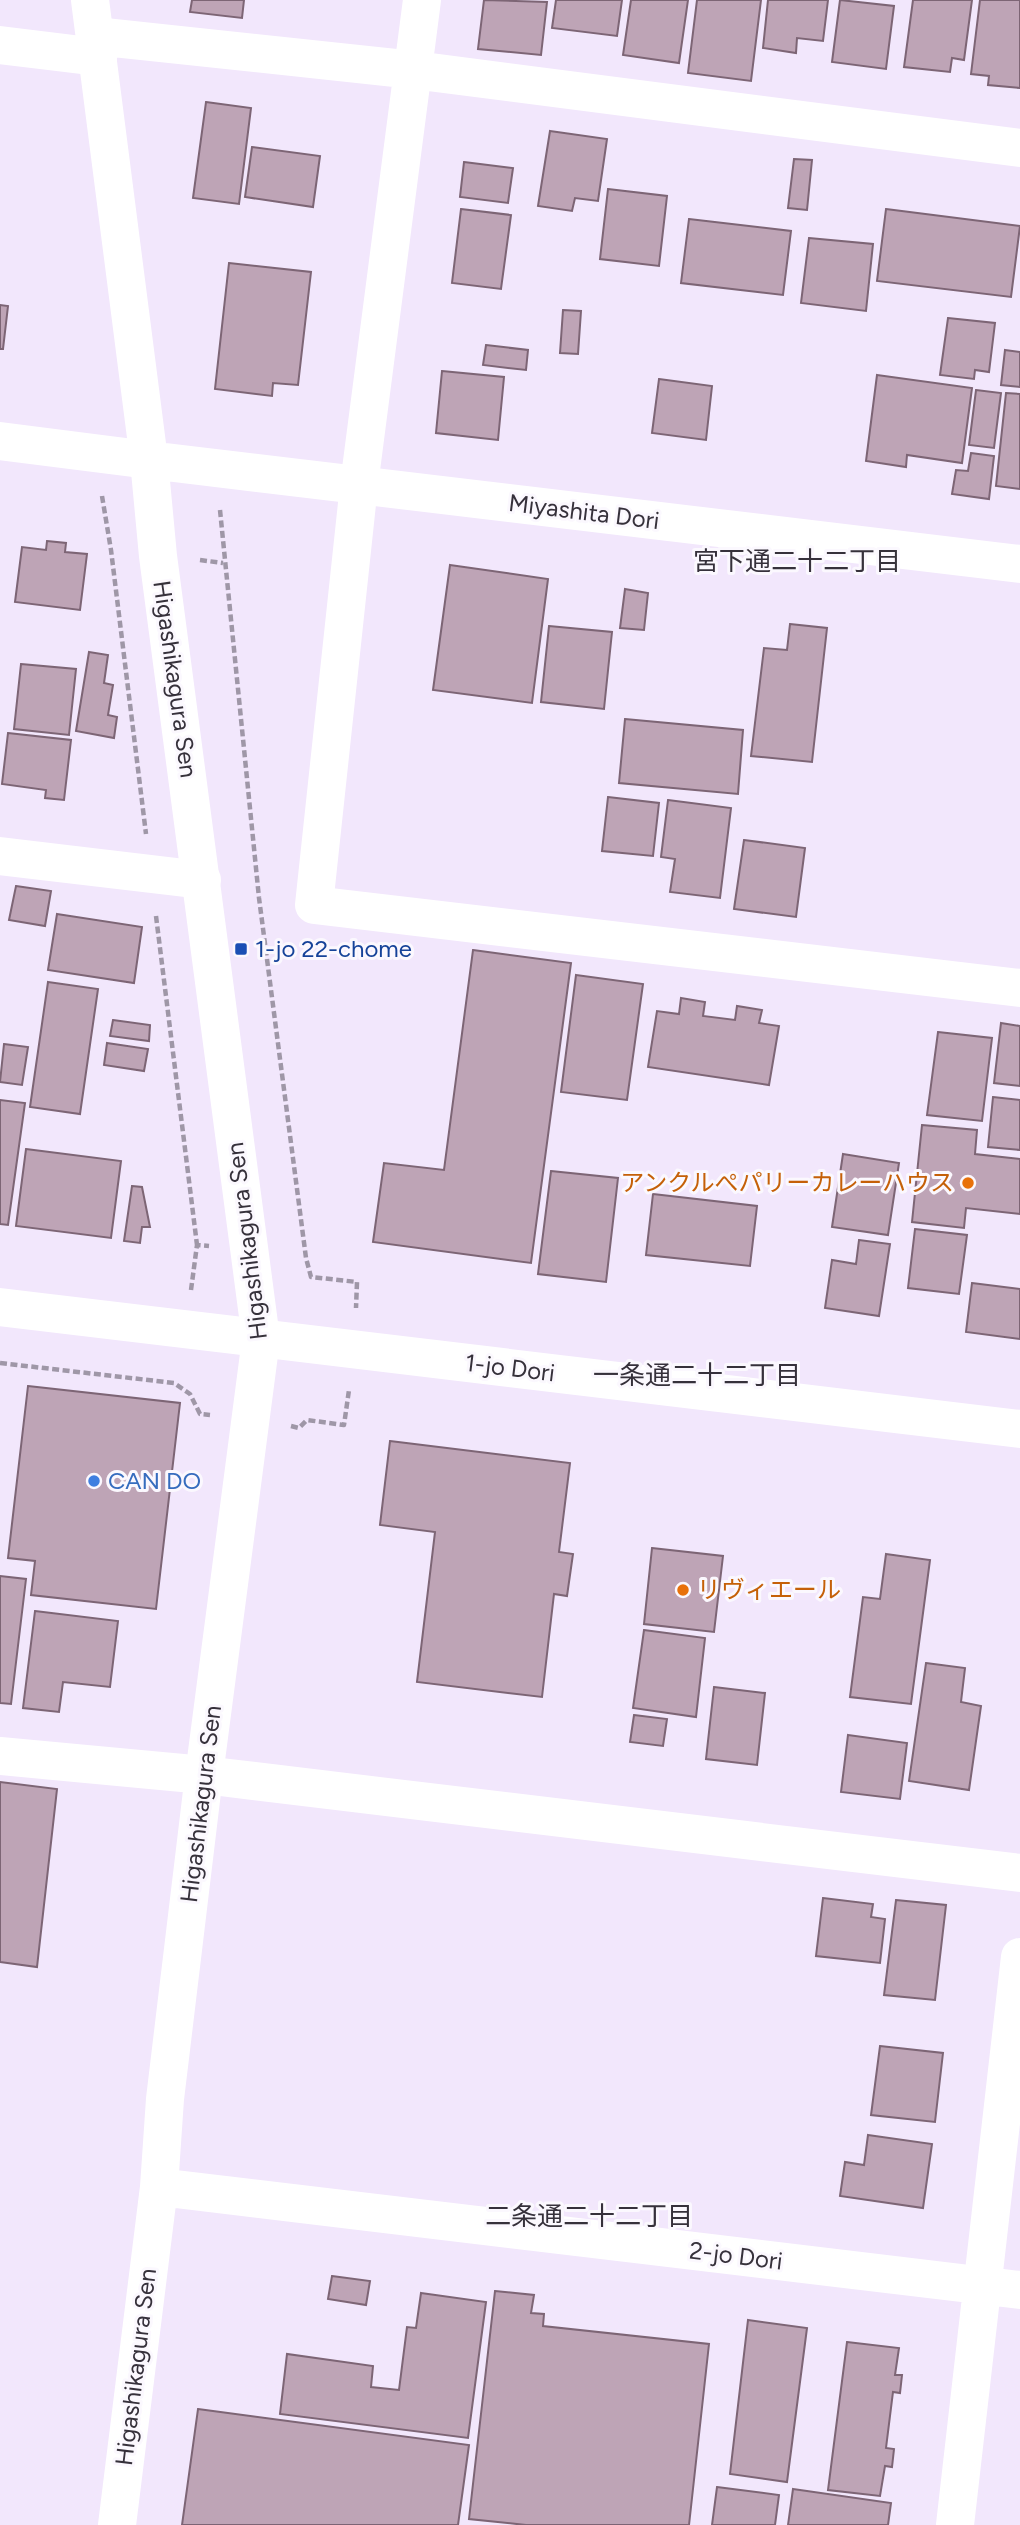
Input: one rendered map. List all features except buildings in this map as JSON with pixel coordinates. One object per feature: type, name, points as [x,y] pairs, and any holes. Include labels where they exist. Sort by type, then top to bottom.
[{"type":"street","points":[[422,0],[359,485],[314,905],[1020,988]]},
{"type":"street","points":[[0,45],[95,31],[1020,148]]},
{"type":"street","name":"Higashikagura Sen","points":[[95,31],[149,460],[158,556],[261,1339],[204,1775],[165,2099],[159,2187],[117,2525]]},
{"type":"street","name":"Miyashita Dori","points":[[0,441],[1020,564]]},
{"type":"street","points":[[0,856],[202,880]]},
{"type":"street","name":"1-jo Dori","points":[[0,1307],[1020,1429]]},
{"type":"street","points":[[0,1756],[204,1775],[1020,1873]]},
{"type":"street","points":[[955,2525],[1002,2288],[1020,1957]]},
{"type":"street","name":"2-jo Dori","points":[[159,2187],[1002,2288]]},
{"type":"path","points":[[0,1363],[174,1383],[190,1394],[200,1414],[299,1428],[307,1420],[344,1425],[353,1350],[357,1282],[311,1277],[306,1258],[258,885],[223,563],[217,468]]},
{"type":"place","name":"1-jo 22-chome","points":[[241,949]]},
{"type":"place","name":"アンクルぺパリーカレーハウス","points":[[968,1183]]},
{"type":"place","name":"CAN DO","points":[[94,1481]]},
{"type":"place","name":"リヴィエール","points":[[683,1590]]},
{"type":"district","name":"宮下通二十二丁目","points":[[797,561]]},
{"type":"district","name":"一条通二十二丁目","points":[[697,1375]]},
{"type":"district","name":"二条通二十二丁目","points":[[589,2216]]}]
